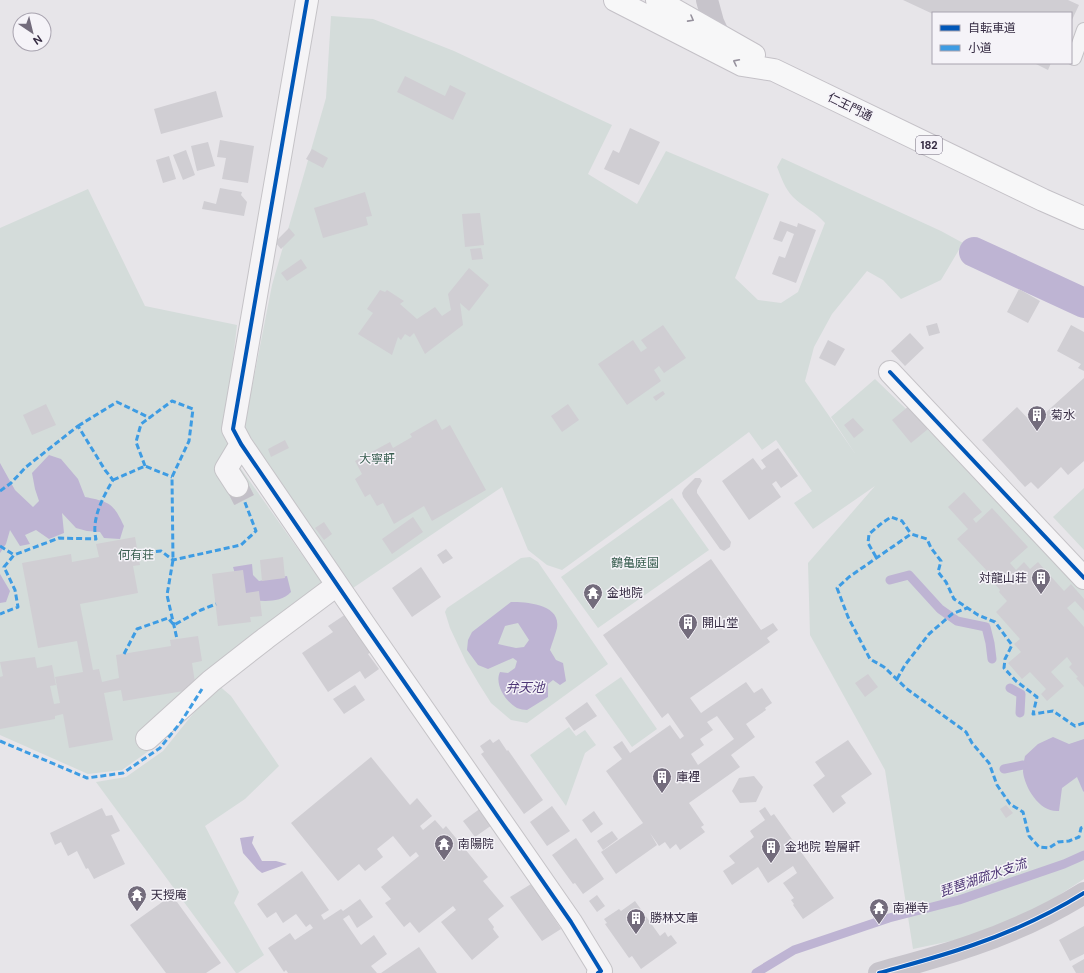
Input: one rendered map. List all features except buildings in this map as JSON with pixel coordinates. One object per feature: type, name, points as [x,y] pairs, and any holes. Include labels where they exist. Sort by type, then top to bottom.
[{"type":"main road","name":"仁王門通","points":[[615,0],[742,65],[774,70],[1043,200],[1084,218]]},
{"type":"main road","name":"182","points":[[657,0],[750,52],[774,70]]},
{"type":"street","points":[[307,0],[233,429],[241,444],[337,585],[570,922],[602,971],[598,973]]},
{"type":"street","points":[[708,0],[713,22],[719,35]]},
{"type":"street","points":[[890,372],[1084,578]]},
{"type":"street","points":[[237,486],[226,469],[241,444]]},
{"type":"street","points":[[146,739],[217,676],[337,585]]},
{"type":"street","points":[[879,973],[927,966],[1023,925],[1084,893]]},
{"type":"lane","points":[[1074,58],[1084,30]]},
{"type":"green space","name":"大寧軒","points":[[331,16],[373,19],[454,51],[612,125],[588,174],[637,204],[666,151],[769,194],[735,278],[758,300],[781,303],[798,292],[825,223],[797,201],[788,190],[777,167],[782,158],[941,231],[963,243],[941,280],[901,299],[883,280],[867,271],[832,314],[814,347],[805,381],[856,455],[831,417],[875,379],[1066,563],[1084,584],[1084,879],[1039,908],[965,938],[913,949],[885,770],[810,635],[808,563],[875,486],[813,529],[794,503],[812,491],[776,440],[762,450],[749,432],[562,570],[547,565],[528,550],[502,487],[353,588],[244,428],[272,285],[326,98]]},
{"type":"green space","name":"何有荘","points":[[88,189],[145,306],[237,325],[226,420],[222,433],[239,466],[325,587],[172,728],[153,748],[122,770],[88,774],[0,735],[0,228]]},
{"type":"green space","points":[[1084,488],[1084,550],[1053,517]]},
{"type":"green space","name":"鶴亀庭園","points":[[672,498],[709,550],[598,628],[561,577]]},
{"type":"green space","points":[[530,557],[538,562],[608,664],[527,723],[511,720],[491,703],[466,662],[450,628],[445,612],[447,608],[521,558]]},
{"type":"green space","points":[[621,677],[657,729],[632,747],[595,695]]},
{"type":"green space","points":[[217,684],[231,696],[279,766],[245,799],[205,826],[239,892],[234,903],[264,955],[238,973],[236,973],[96,782],[126,777],[163,751]]},
{"type":"green space","points":[[569,727],[576,736],[585,730],[596,745],[585,753],[566,806],[530,755]]},
{"type":"water","points":[[49,455],[61,459],[78,479],[85,497],[105,502],[117,512],[124,526],[120,539],[104,538],[100,532],[76,528],[62,513],[64,533],[49,539],[36,530],[25,535],[30,544],[20,546],[10,530],[6,544],[0,553],[0,463],[15,490],[33,507],[39,501],[32,473]]},
{"type":"water","points":[[252,564],[253,575],[259,581],[287,576],[291,592],[281,599],[275,600],[243,600],[233,567]]},
{"type":"water","points":[[0,574],[10,591],[6,602],[0,603]]},
{"type":"water","name":"弁天池","points":[[511,602],[534,604],[548,609],[554,614],[557,620],[557,628],[550,650],[556,660],[563,663],[566,681],[560,685],[553,680],[548,684],[548,697],[527,710],[517,708],[509,702],[502,692],[499,677],[500,672],[508,673],[515,668],[517,661],[513,658],[488,669],[478,665],[467,650],[468,640],[472,632]],"holes":[[[518,623],[529,640],[524,647],[516,648],[498,644],[505,626]]]},
{"type":"water","points":[[1053,737],[1069,744],[1084,739],[1084,792],[1077,777],[1062,788],[1059,811],[1052,811],[1040,804],[1030,792],[1023,772],[1025,756],[1038,744]]},
{"type":"water","points":[[254,836],[252,843],[262,861],[276,861],[287,864],[262,873],[257,869],[243,853],[240,838]]},
{"type":"waterway","points":[[974,252],[1084,303]]},
{"type":"waterway","points":[[890,580],[909,575],[940,609],[957,621],[986,627],[992,659]]},
{"type":"waterway","points":[[1010,688],[1021,694],[1020,713]]},
{"type":"waterway","points":[[1004,769],[1023,765]]},
{"type":"waterway","name":"琵琶湖疏水支流","points":[[756,973],[794,950],[889,918],[959,900],[1064,864],[1084,855]]},
{"type":"tunnel","points":[[237,486],[244,500]]},
{"type":"marked path","points":[[145,466],[136,442],[141,424],[172,401],[193,409],[189,441],[172,477],[173,560],[167,595],[177,639]]},
{"type":"marked path","points":[[78,426],[117,402],[150,418]]},
{"type":"marked path","points":[[0,491],[11,483],[26,467],[78,426],[105,470],[113,480],[99,508],[95,524],[96,539],[59,538],[14,555],[4,567],[15,590],[18,607],[0,614]]},
{"type":"marked path","points":[[113,480],[145,466],[172,477]]},
{"type":"marked path","points":[[138,553],[161,551],[173,560],[241,545],[256,531],[244,500]]},
{"type":"marked path","points":[[876,557],[868,543],[869,534],[891,517],[902,521],[911,534]]},
{"type":"marked path","points":[[1084,723],[1075,726],[1053,711],[1033,714],[1037,697],[1016,681],[1004,668],[1005,659],[1012,645],[995,622],[978,615],[954,599],[946,582],[938,572],[941,561],[931,548],[927,539],[911,534],[849,577],[837,588],[848,617],[870,659],[884,667],[907,689],[966,732],[972,743],[989,763],[997,785],[1010,804],[1023,812],[1029,836],[1039,847],[1049,848],[1058,842],[1069,841],[1079,837],[1081,828],[1084,827]]},
{"type":"marked path","points":[[0,546],[14,555]]},
{"type":"marked path","points":[[124,654],[137,629],[168,618],[174,625],[201,610],[216,604]]},
{"type":"marked path","points":[[897,679],[905,665],[929,634],[952,614],[967,608]]},
{"type":"marked path","points":[[0,741],[87,778],[123,773],[160,748],[181,722],[202,689]]},
{"type":"cycle path","points":[[307,0],[233,429],[241,444],[366,627],[571,922],[601,971],[598,973]]},
{"type":"cycle path","points":[[890,372],[1084,578]]},
{"type":"cycle path","points":[[879,973],[950,953],[1002,934],[1030,922],[1084,893]]},
{"type":"place","name":"菊水","points":[[1037,432]]},
{"type":"place","name":"対龍山荘","points":[[1041,595]]},
{"type":"place","name":"金地院","points":[[593,610]]},
{"type":"place","name":"開山堂","points":[[688,640]]},
{"type":"place","name":"庫裡","points":[[662,794]]},
{"type":"place","name":"南陽院","points":[[444,861]]},
{"type":"place","name":"金地院 碧層軒","points":[[771,864]]},
{"type":"place","name":"天授庵","points":[[137,912]]},
{"type":"place","name":"南禅寺","points":[[879,925]]},
{"type":"place","name":"勝林文庫","points":[[636,935]]}]
